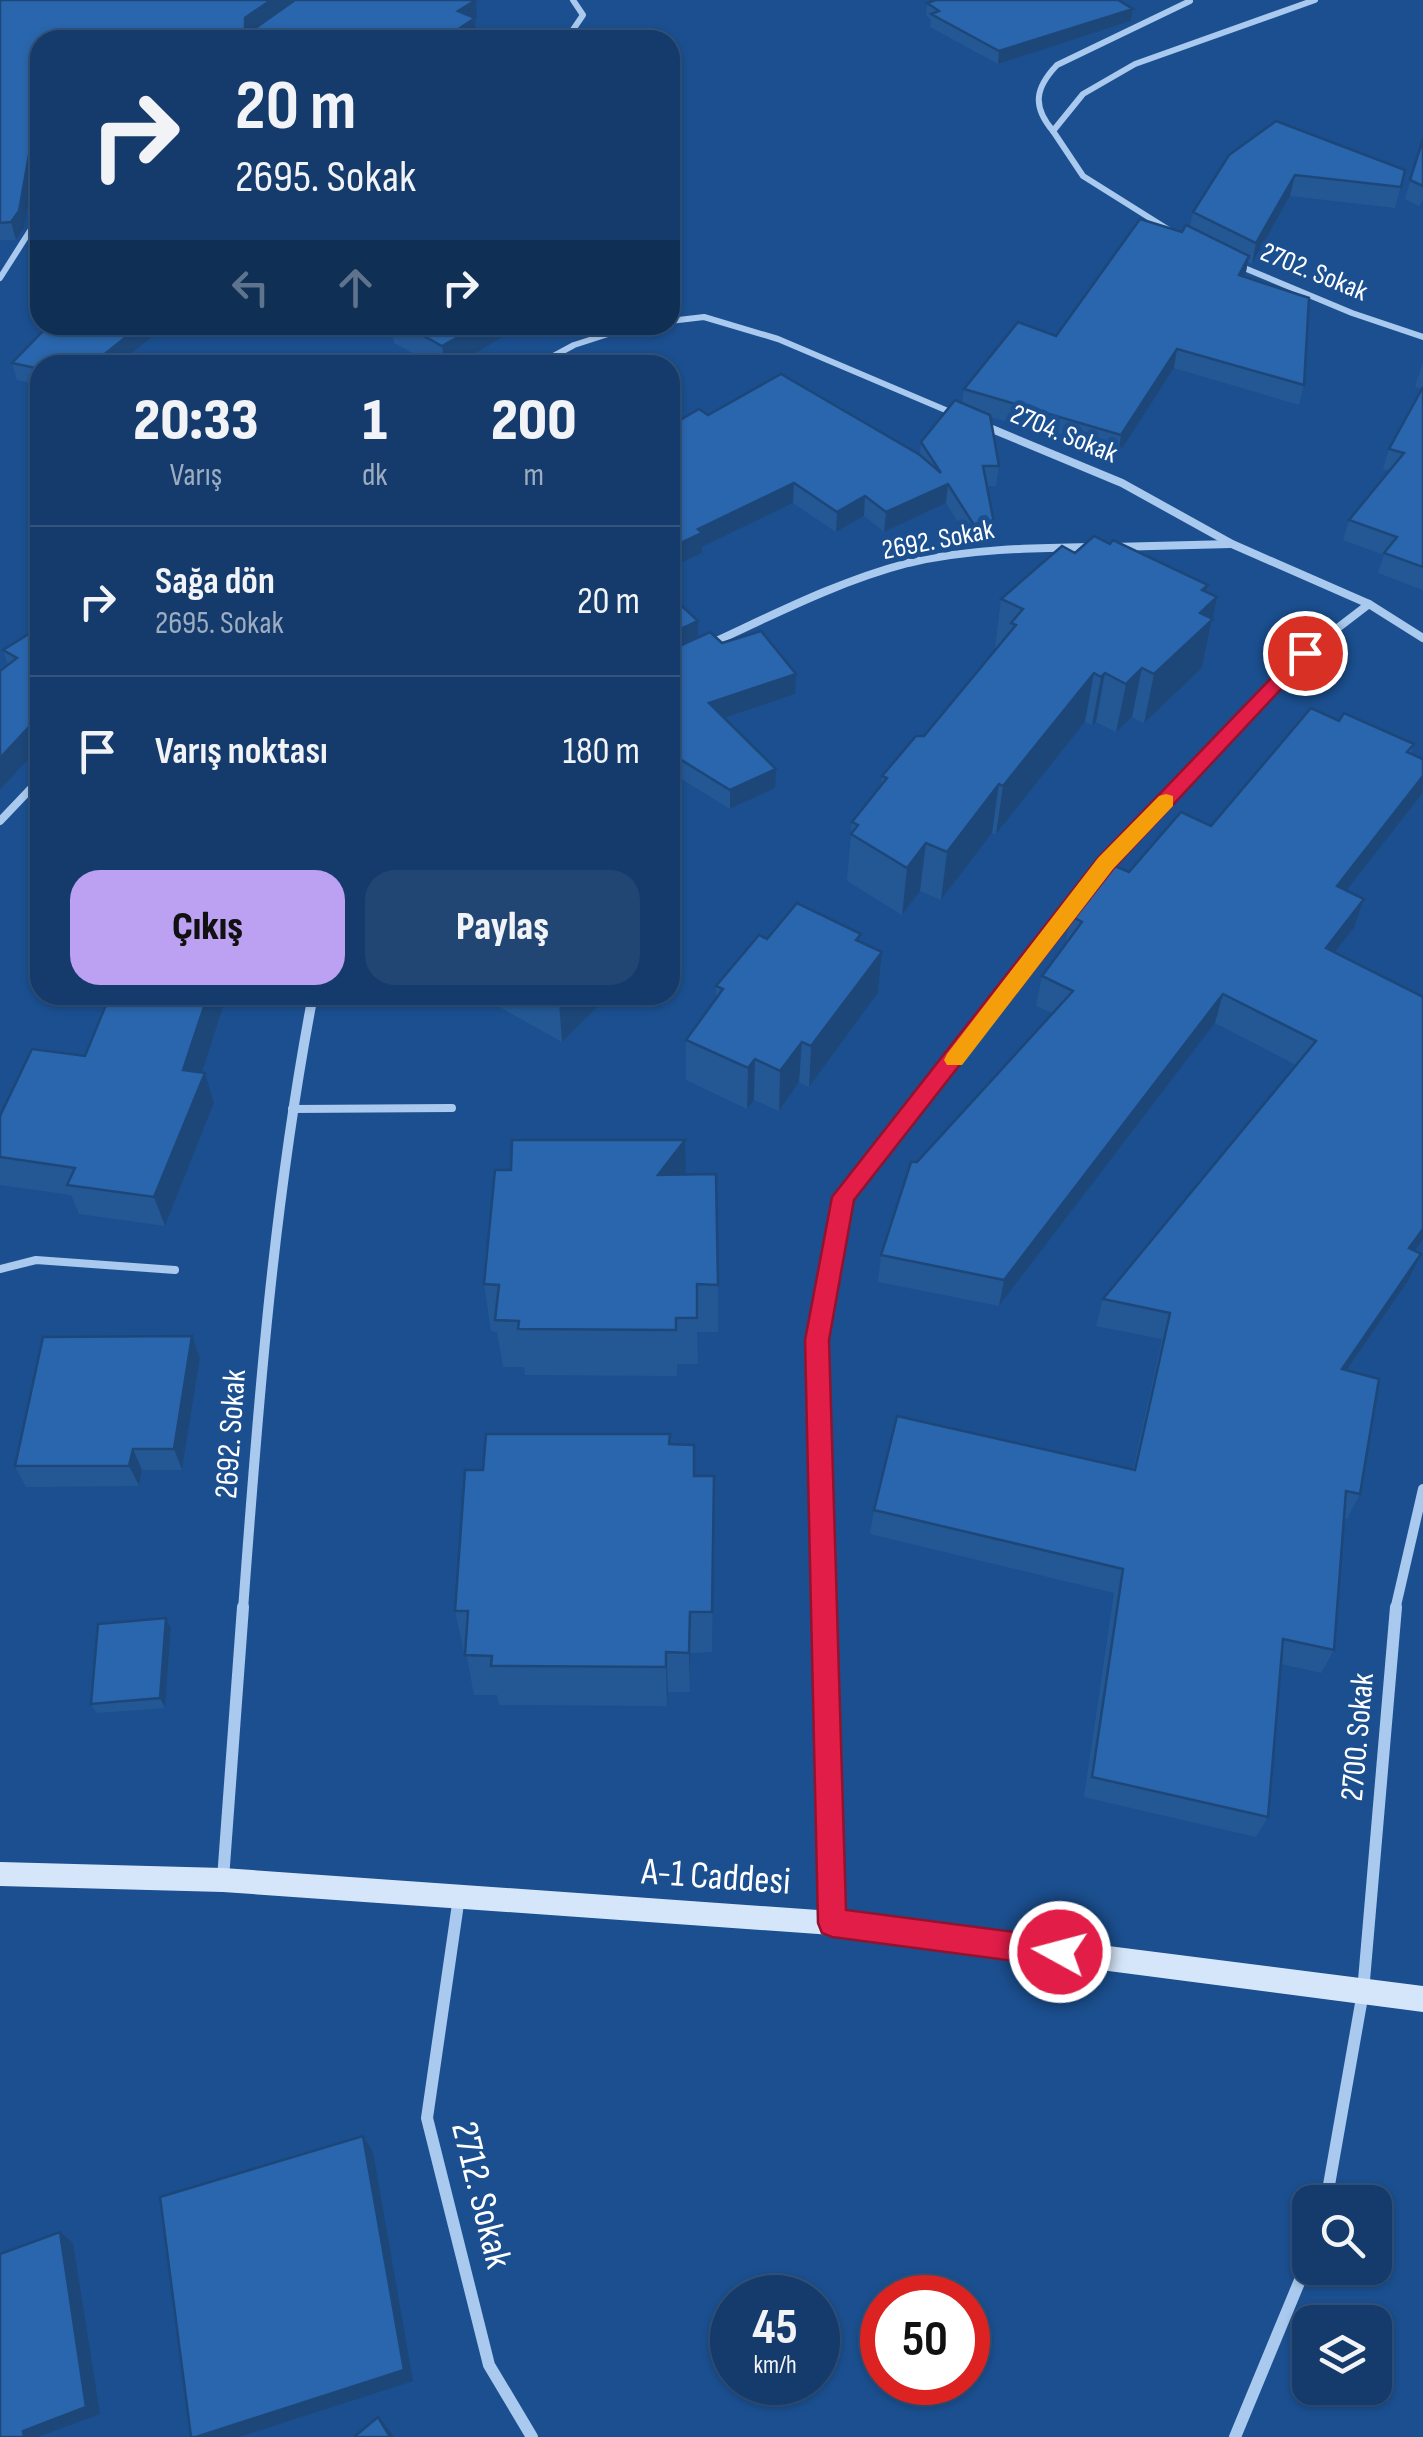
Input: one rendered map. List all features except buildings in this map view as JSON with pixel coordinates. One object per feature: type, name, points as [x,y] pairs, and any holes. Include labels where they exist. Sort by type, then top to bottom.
[{"type":"main road","name":"A-1 Caddesi","points":[[0,1874],[223,1880],[832,1923],[1423,1999]]},
{"type":"street","points":[[573,30],[583,16],[574,0]]},
{"type":"street","points":[[1053,131],[1080,96],[1140,65],[1227,28],[1315,0]]},
{"type":"street","points":[[1172,232],[1082,176],[1040,117],[1034,100],[1040,81],[1057,64],[1190,1]]},
{"type":"street","points":[[0,278],[30,232]]},
{"type":"street","name":"2702. Sokak","points":[[1222,257],[1352,312],[1423,337]]},
{"type":"street","name":"2704. Sokak","points":[[680,319],[704,316],[778,339],[960,416]]},
{"type":"street","points":[[556,355],[605,335]]},
{"type":"street","name":"2704. Sokak","points":[[978,424],[1122,483],[1232,544],[1369,604],[1423,638]]},
{"type":"street","name":"2692. Sokak","points":[[702,647],[884,571],[936,558],[1017,549],[1232,544]]},
{"type":"street","points":[[832,1923],[817,1340],[844,1197],[1106,864],[1305,653],[1369,604]]},
{"type":"street","points":[[0,822],[30,790]]},
{"type":"street","name":"2692. Sokak","points":[[223,1880],[262,1360],[291,1109],[310,1005]]},
{"type":"street","name":"2700. Sokak","points":[[1329,2185],[1364,1992],[1398,1592],[1423,1489]]},
{"type":"street","name":"2712. Sokak","points":[[459,1896],[426,2118],[490,2365],[532,2437]]},
{"type":"street","points":[[1236,2437],[1298,2285]]},
{"type":"lane","points":[[291,1109],[452,1108]]},
{"type":"lane","points":[[0,1269],[36,1260],[174,1270]]},
{"type":"slow traffic","points":[[955,1060],[1106,864],[1166,801]]},
{"type":"route","points":[[1060,1952],[832,1923],[817,1340],[837,1232],[844,1197],[1106,864],[1305,653]]}]
